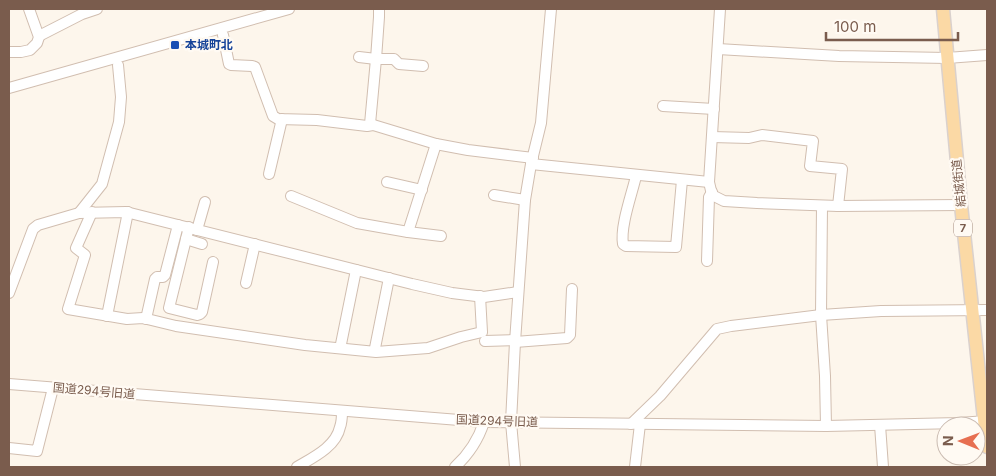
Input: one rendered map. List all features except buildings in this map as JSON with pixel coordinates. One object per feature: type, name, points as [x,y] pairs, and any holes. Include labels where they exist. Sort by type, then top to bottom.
[{"type":"main road","name":"結城街道","points":[[942,9],[972,310],[983,359],[986,416]]},
{"type":"main road","name":"結城街道","points":[[986,421],[987,447]]},
{"type":"street","points":[[9,52],[30,50],[37,43],[39,36],[29,9]]},
{"type":"street","points":[[39,36],[82,14],[97,9]]},
{"type":"street","points":[[9,88],[118,58],[268,11],[289,9]]},
{"type":"street","points":[[372,125],[370,124],[379,17],[378,9]]},
{"type":"street","points":[[515,467],[511,422],[524,200],[540,123],[551,9]]},
{"type":"street","points":[[707,261],[720,9]]},
{"type":"street","points":[[223,34],[228,64],[255,67],[273,116],[278,119],[372,125],[436,144],[468,150],[636,176],[682,180],[710,187]]},
{"type":"street","points":[[718,49],[839,56],[947,58],[987,55]]},
{"type":"street","points":[[359,56],[376,59],[394,59],[399,64],[423,66]]},
{"type":"street","points":[[79,213],[102,184],[119,122],[121,97],[118,65]]},
{"type":"street","points":[[663,106],[714,109]]},
{"type":"street","points":[[269,174],[282,119]]},
{"type":"street","points":[[712,137],[749,138],[762,135],[812,141],[810,166],[842,169],[838,206]]},
{"type":"street","points":[[408,232],[436,144]]},
{"type":"street","points":[[636,176],[624,226],[623,244],[626,246],[676,247],[682,180]]},
{"type":"street","points":[[387,182],[422,190]]},
{"type":"street","points":[[710,187],[712,195],[724,201],[822,206],[961,205]]},
{"type":"street","points":[[494,195],[524,200]]},
{"type":"street","points":[[291,196],[357,223],[441,236]]},
{"type":"street","points":[[205,202],[193,229],[186,239],[168,308],[197,315],[202,312],[213,262]]},
{"type":"street","points":[[822,206],[821,316],[826,426]]},
{"type":"street","points":[[92,212],[76,248],[85,255],[68,309],[127,319],[146,319],[176,326],[305,345],[376,352],[428,348],[482,332],[480,296]]},
{"type":"street","points":[[9,293],[33,229],[38,225],[79,213],[92,212],[128,212],[452,293],[480,296],[518,292]]},
{"type":"street","points":[[107,316],[128,212]]},
{"type":"street","points":[[146,319],[155,279],[165,275],[178,225]]},
{"type":"street","points":[[186,239],[202,244]]},
{"type":"street","points":[[246,283],[255,244]]},
{"type":"street","points":[[341,344],[356,270]]},
{"type":"street","points":[[375,348],[389,278]]},
{"type":"street","points":[[484,341],[567,338],[570,335],[572,289]]},
{"type":"street","points":[[635,467],[636,424],[717,329],[821,316],[881,311],[987,310]]},
{"type":"street","name":"国道294号旧道","points":[[9,384],[484,422],[826,426],[936,424]]},
{"type":"street","points":[[9,448],[37,451],[52,388]]},
{"type":"street","points":[[304,466],[334,440],[340,429],[342,411]]},
{"type":"street","points":[[455,467],[467,455],[480,435],[484,422]]},
{"type":"street","points":[[880,425],[883,467]]},
{"type":"place","name":"本城町北","points":[[175,45]]}]
